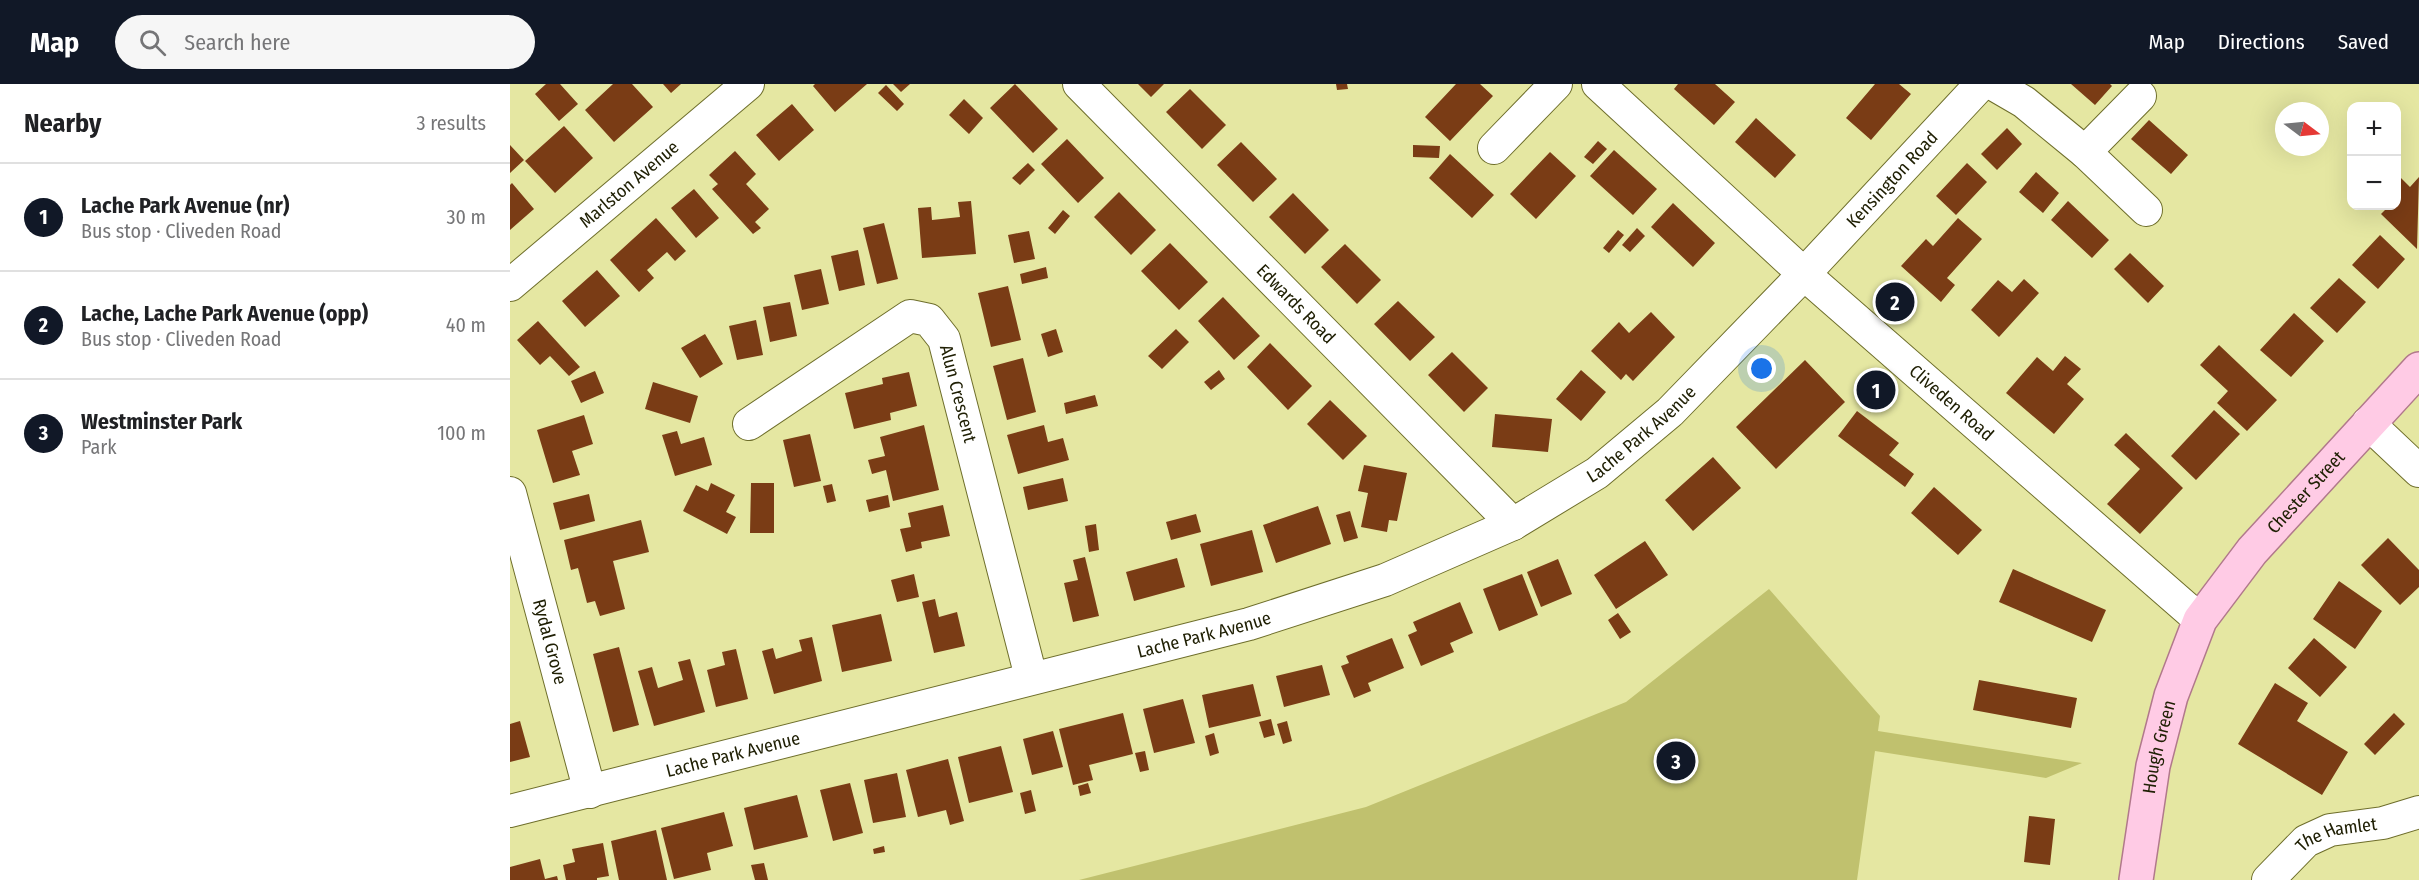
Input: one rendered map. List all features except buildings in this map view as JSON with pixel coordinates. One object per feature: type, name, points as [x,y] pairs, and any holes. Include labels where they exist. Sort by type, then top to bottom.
[{"type":"main road","name":"Chester Street","points":[[2200,620],[2252,551],[2419,369]]},
{"type":"main road","name":"Hough Green","points":[[2136,880],[2152,766],[2171,696],[2200,620]]},
{"type":"street","name":"Marlston Avenue","points":[[510,285],[748,84]]},
{"type":"street","name":"Edwards Road","points":[[1079,84],[1513,524]]},
{"type":"street","points":[[1494,148],[1556,84]]},
{"type":"street","name":"Cliveden Road","points":[[1598,84],[1804,274],[2200,620]]},
{"type":"street","name":"Kensington Road","points":[[1804,274],[1981,84]]},
{"type":"street","points":[[1993,84],[2025,102],[2085,152],[2146,210]]},
{"type":"street","points":[[2085,152],[2140,96]]},
{"type":"street","name":"Lache Park Avenue","points":[[510,811],[1031,677],[1249,624],[1385,580],[1513,524],[1597,473],[1670,412],[1804,274]]},
{"type":"street","name":"Alun Crescent","points":[[748,424],[910,316],[929,320],[944,339],[1031,677]]},
{"type":"street","points":[[2368,423],[2419,471]]},
{"type":"street","name":"Rydal Grove","points":[[510,493],[590,792]]},
{"type":"street","name":"The Hamlet","points":[[2268,880],[2306,841],[2330,830],[2384,823],[2419,812]]},
{"type":"shaded area","points":[[1769,589],[1880,716],[1878,731],[2082,763],[2046,778],[1875,751],[1857,880],[1079,880],[1366,807],[1626,702]]},
{"type":"place","name":"Lache, Lache Park Avenue (opp)","points":[[1895,302]]},
{"type":"place","name":"Lache Park Avenue (nr)","points":[[1876,390]]},
{"type":"place","name":"Westminster Park","points":[[1676,761]]}]
